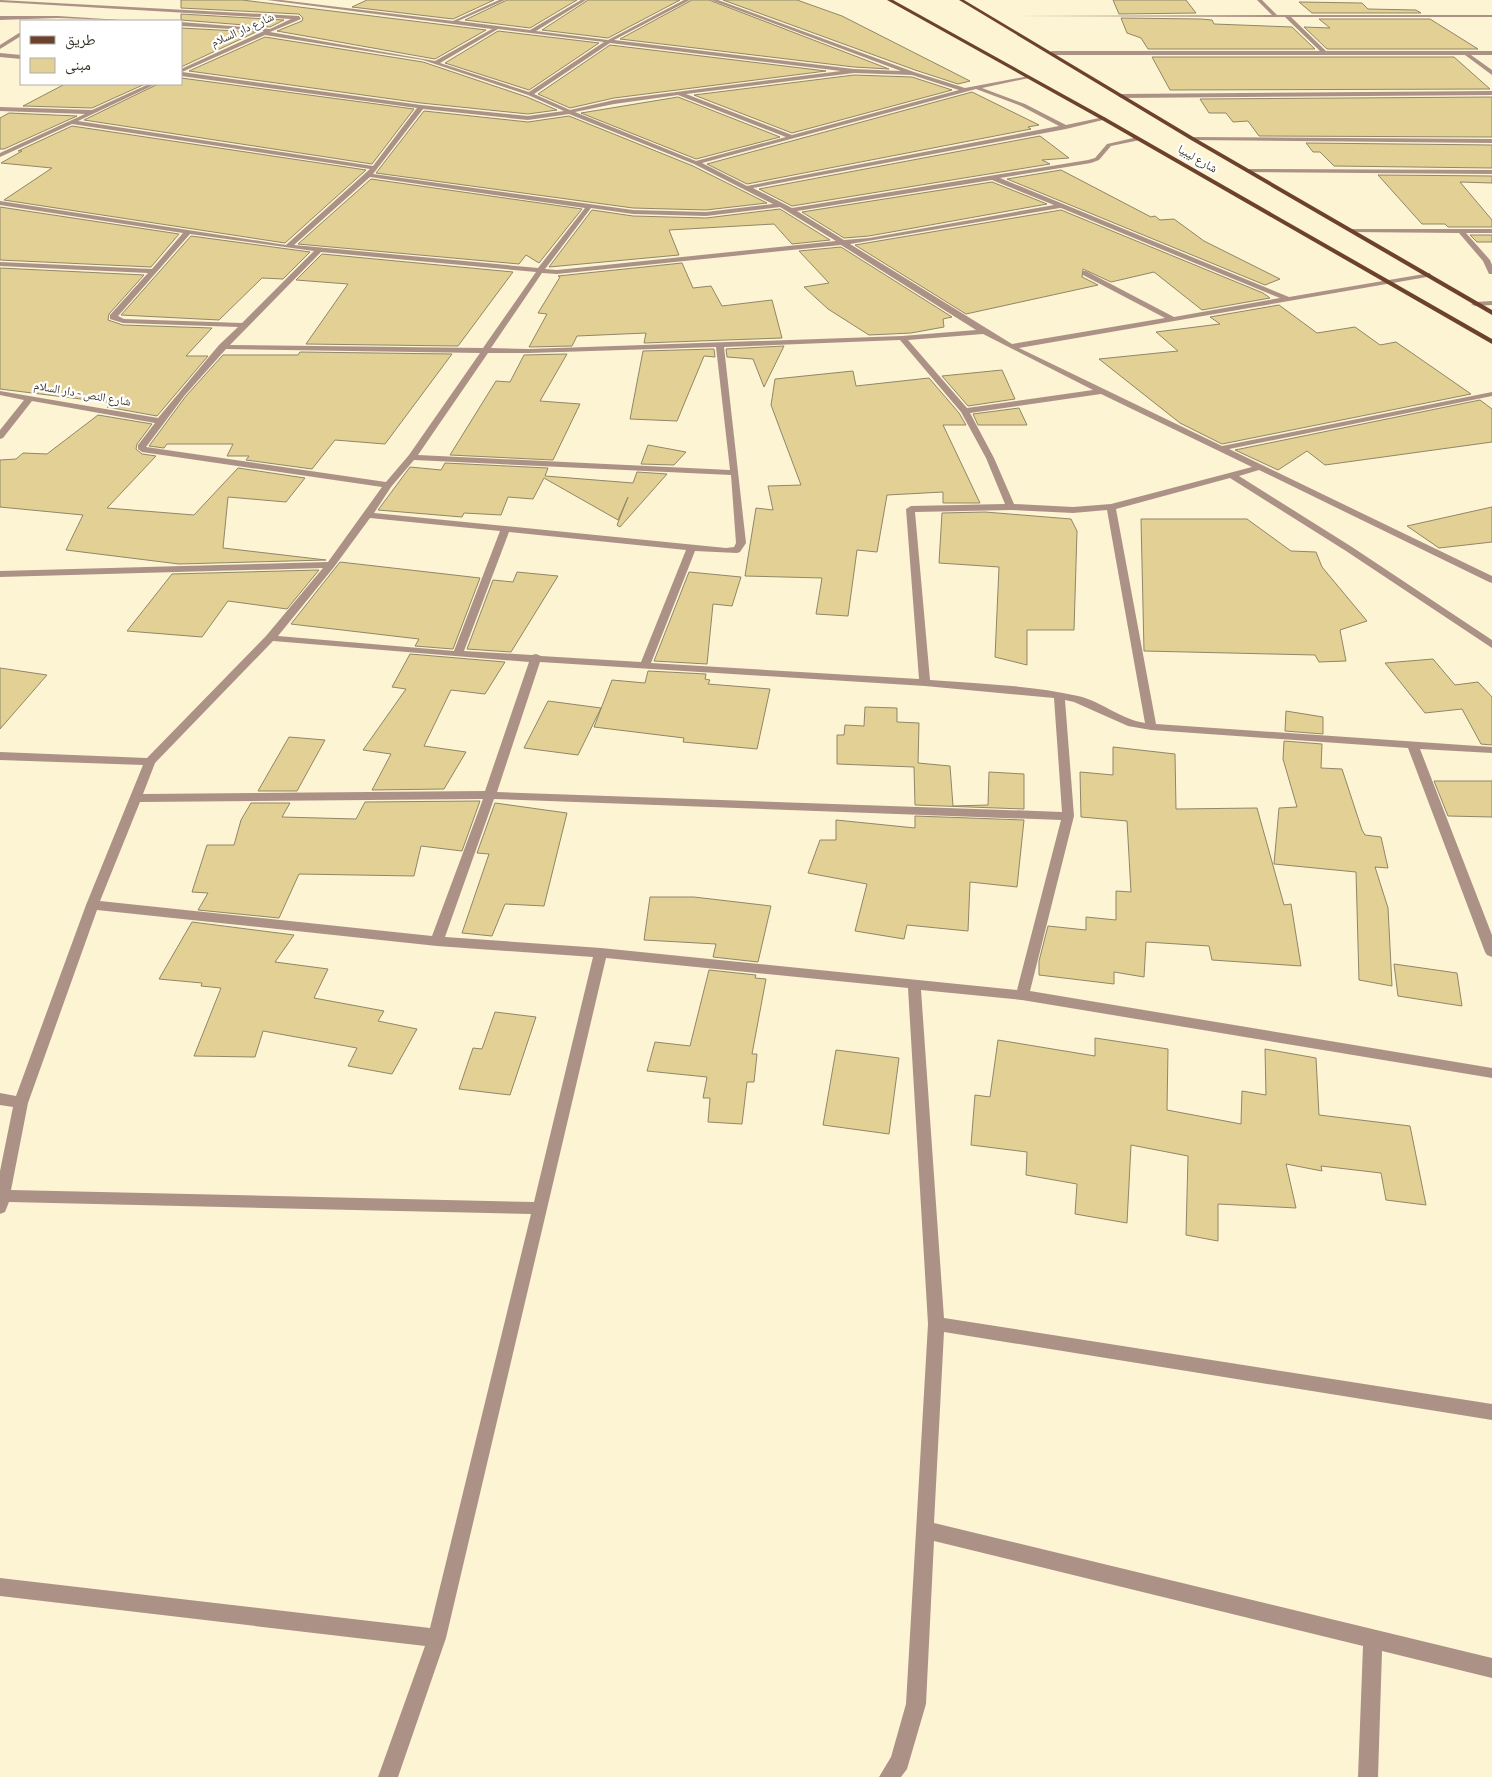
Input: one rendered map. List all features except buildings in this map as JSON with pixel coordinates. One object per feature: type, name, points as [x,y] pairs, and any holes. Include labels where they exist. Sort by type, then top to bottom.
[{"type":"main road","name":"شارع ليبيا","points":[[889,0],[1104,119],[1492,342]]},
{"type":"main road","name":"شارع ليبيا","points":[[961,0],[1052,52],[1192,139],[1492,314]]},
{"type":"street","points":[[269,0],[854,71],[912,73]]},
{"type":"street","points":[[316,11],[341,0]]},
{"type":"street","points":[[453,21],[503,0]]},
{"type":"street","points":[[532,31],[584,0]]},
{"type":"street","points":[[530,94],[611,40],[688,0]]},
{"type":"street","points":[[712,0],[912,73],[965,90]]},
{"type":"street","points":[[1260,0],[1275,15]]},
{"type":"street","points":[[0,1],[36,1],[299,18]]},
{"type":"street","points":[[44,20],[69,4]]},
{"type":"street","name":"شارع دار السلام","points":[[182,72],[307,14]]},
{"type":"street","points":[[1285,15],[1325,52]]},
{"type":"street","points":[[0,18],[50,16],[117,20]]},
{"type":"street","points":[[989,16],[1492,16]]},
{"type":"street","points":[[182,24],[272,30]]},
{"type":"street","points":[[437,62],[498,27]]},
{"type":"street","points":[[265,33],[437,62],[530,94],[569,112],[696,163],[791,210],[984,332],[1011,347],[1218,449],[1492,580]]},
{"type":"street","points":[[0,47],[20,35]]},
{"type":"street","points":[[1052,52],[1492,52]]},
{"type":"street","points":[[1466,53],[1492,73]]},
{"type":"street","points":[[0,56],[20,57]]},
{"type":"street","points":[[182,72],[421,107],[528,118],[678,94],[854,71]]},
{"type":"street","points":[[696,163],[965,90],[1026,77]]},
{"type":"street","points":[[0,155],[151,85]]},
{"type":"street","points":[[978,88],[1023,105],[1066,127]]},
{"type":"street","points":[[1121,96],[1492,93]]},
{"type":"street","points":[[678,94],[792,137]]},
{"type":"street","points":[[288,247],[369,175],[421,107]]},
{"type":"street","points":[[0,109],[94,112]]},
{"type":"street","points":[[745,188],[1104,119]]},
{"type":"street","points":[[73,122],[374,168]]},
{"type":"street","points":[[791,210],[1089,162],[1097,159],[1109,145],[1138,139]]},
{"type":"street","points":[[1192,139],[1492,141]]},
{"type":"street","points":[[1248,171],[1492,172]]},
{"type":"street","points":[[369,175],[589,207],[688,215],[780,205]]},
{"type":"street","points":[[993,178],[1288,299]]},
{"type":"street","points":[[0,203],[187,233],[318,251],[540,271],[569,271],[844,243],[1060,206]]},
{"type":"street","points":[[540,1208],[2,1202],[21,1103],[92,906],[150,762],[270,638],[331,565],[388,485],[412,457],[540,271],[589,207]]},
{"type":"street","points":[[1352,231],[1492,231]]},
{"type":"street","points":[[1462,231],[1483,256],[1492,272]]},
{"type":"street","points":[[187,233],[113,316],[115,320],[243,325]]},
{"type":"street","points":[[318,251],[222,347],[159,421],[142,445],[142,448],[388,485]]},
{"type":"street","points":[[0,264],[154,271]]},
{"type":"street","points":[[1086,273],[1173,319]]},
{"type":"street","points":[[1011,347],[1427,275]]},
{"type":"street","points":[[1475,304],[1492,303]]},
{"type":"street","points":[[222,347],[484,352],[902,338],[984,332]]},
{"type":"street","points":[[902,338],[966,411],[990,458],[1011,507]]},
{"type":"street","points":[[368,515],[726,551],[737,550],[740,546],[736,472],[720,344]]},
{"type":"street","points":[[966,411],[1103,391]]},
{"type":"street","name":"شارع النص - دار السلام","points":[[0,392],[159,421]]},
{"type":"street","points":[[1218,449],[1492,394]]},
{"type":"street","points":[[0,436],[30,398]]},
{"type":"street","points":[[412,457],[736,472]]},
{"type":"street","points":[[926,683],[910,512],[912,509],[919,507],[1011,507],[1073,510],[1111,507],[1258,468]]},
{"type":"street","points":[[1233,476],[1350,549],[1492,645]]},
{"type":"street","points":[[1111,507],[1151,727]]},
{"type":"street","points":[[458,654],[505,528]]},
{"type":"street","points":[[646,665],[692,547]]},
{"type":"street","points":[[0,574],[331,565]]},
{"type":"street","points":[[270,638],[458,654],[536,657],[926,683],[1059,695],[1077,699],[1132,724],[1151,727],[1492,750]]},
{"type":"street","points":[[436,941],[490,795],[536,657]]},
{"type":"street","points":[[1022,995],[1068,816],[1059,695]]},
{"type":"street","points":[[1413,745],[1492,952]]},
{"type":"street","points":[[0,756],[150,762]]},
{"type":"street","points":[[136,798],[490,795],[1068,816]]},
{"type":"street","points":[[92,906],[436,941],[601,953],[1022,995],[1492,1073]]},
{"type":"street","points":[[388,1777],[437,1638],[601,953]]},
{"type":"street","points":[[889,1777],[900,1762],[916,1704],[936,1324],[914,985]]},
{"type":"street","points":[[0,1099],[21,1103]]},
{"type":"street","points":[[936,1324],[1492,1412]]},
{"type":"street","points":[[926,1530],[1492,1668]]},
{"type":"street","points":[[0,1587],[437,1638]]},
{"type":"street","points":[[1368,1777],[1373,1639]]}]
